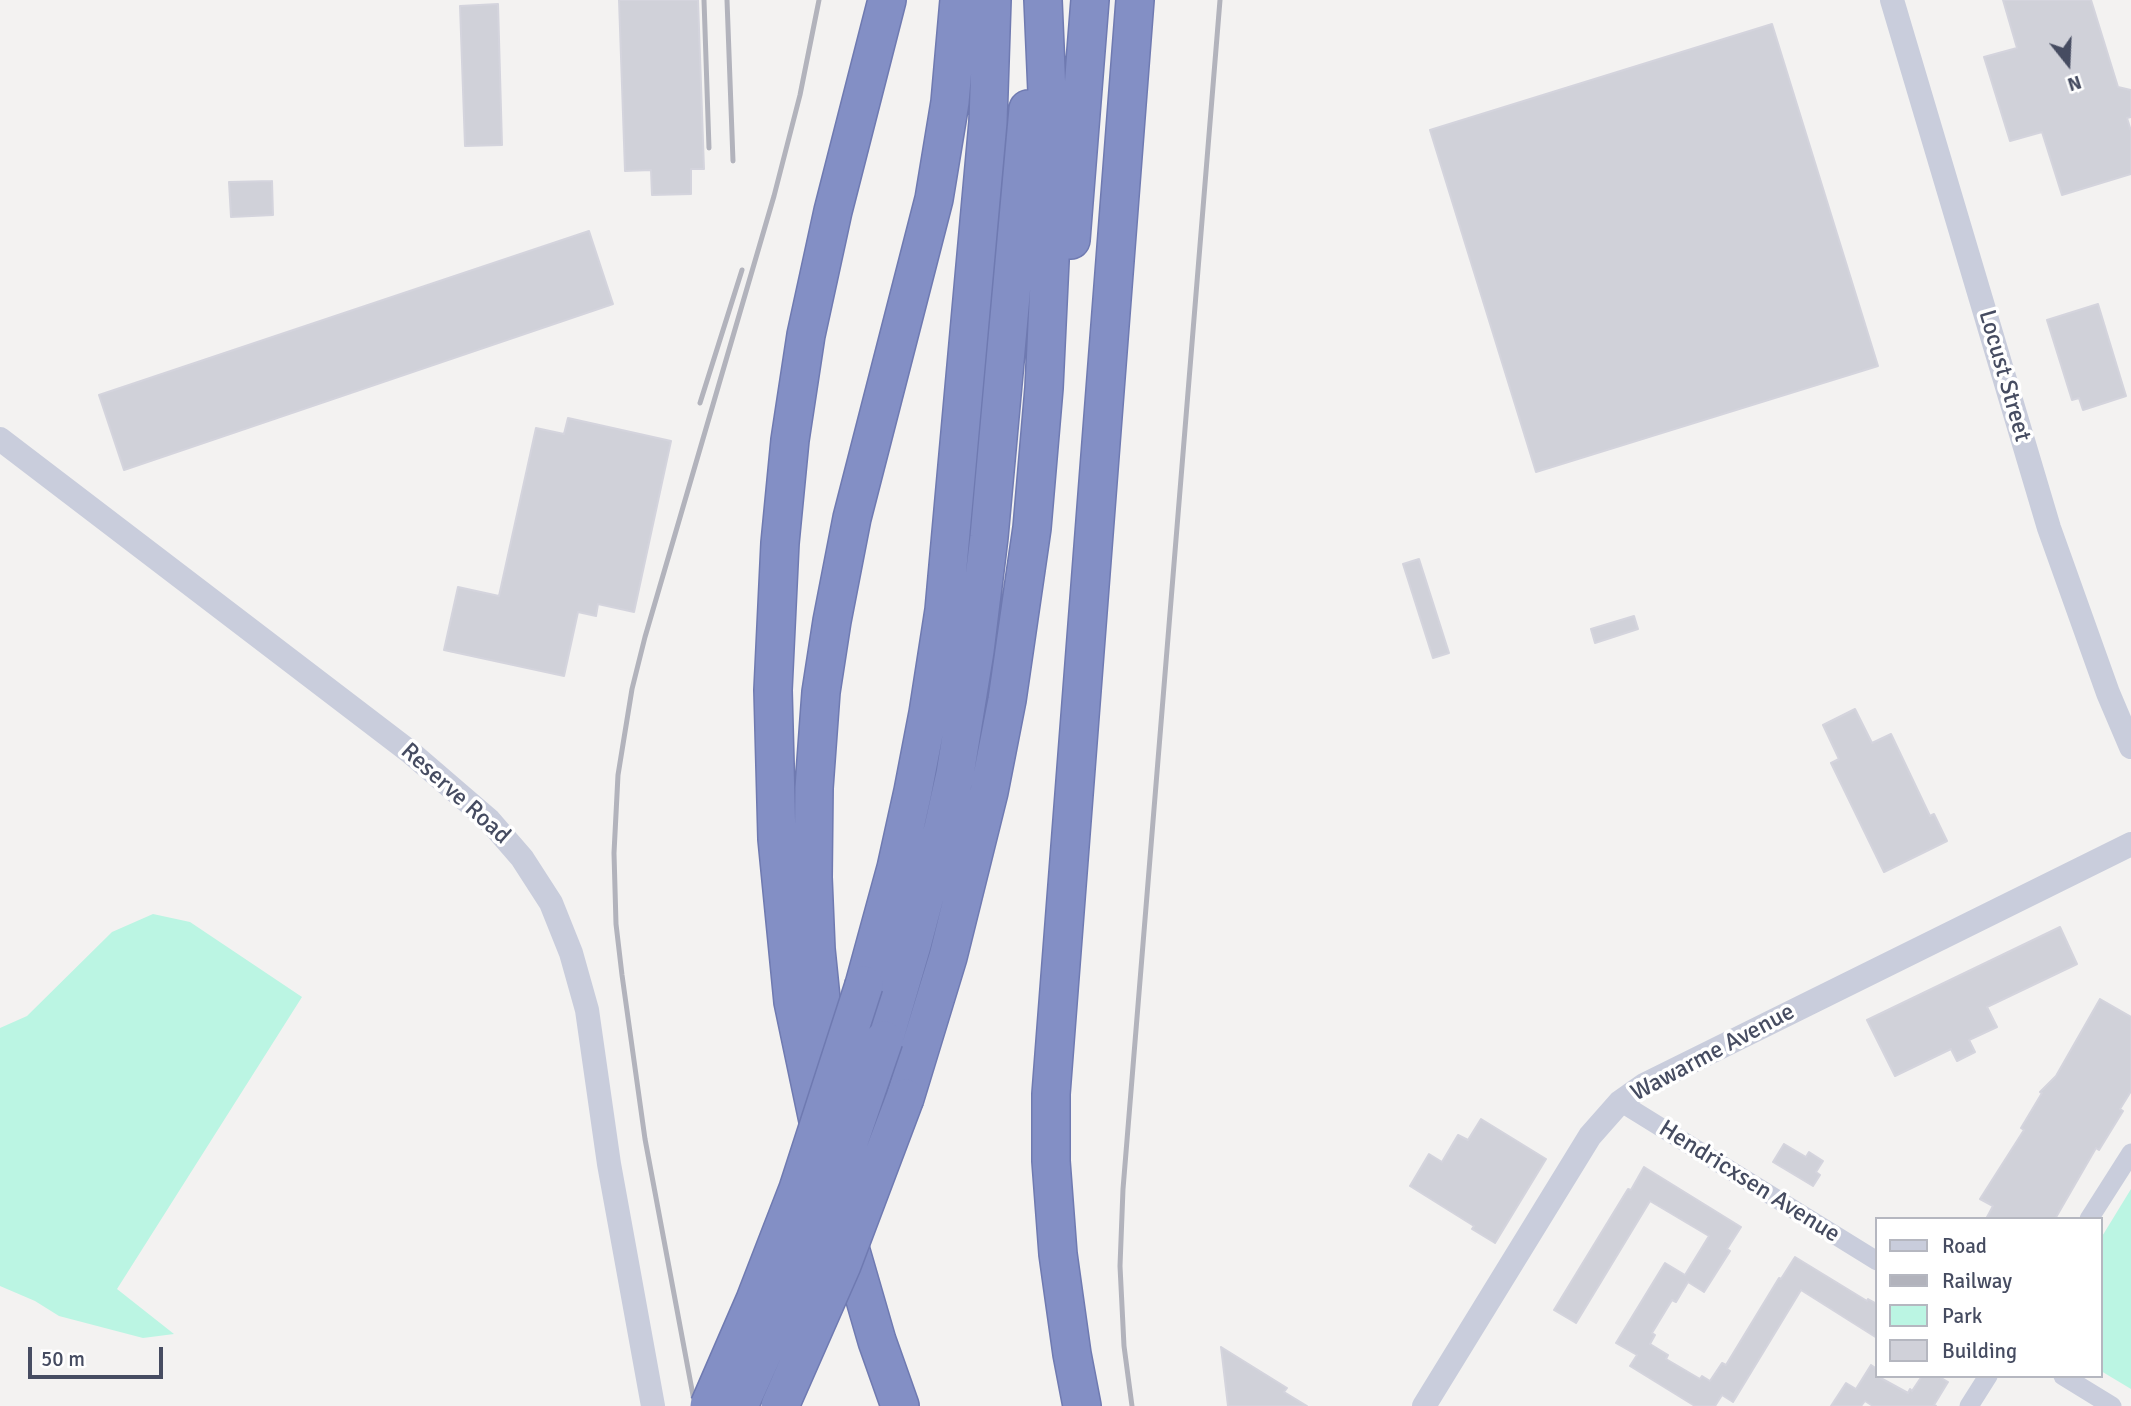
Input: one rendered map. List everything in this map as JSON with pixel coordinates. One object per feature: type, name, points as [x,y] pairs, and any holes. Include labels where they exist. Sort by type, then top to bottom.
[{"type":"highway","points":[[887,0],[836,199],[802,360],[784,496],[776,601],[773,740],[781,895],[796,1023],[838,1207],[900,1406]]},
{"type":"highway","points":[[822,1140],[829,1101],[816,949],[813,877],[814,788],[821,692],[831,621],[852,518],[934,199],[950,102],[959,0]]},
{"type":"highway","points":[[709,1406],[755,1300],[833,1087],[896,868],[913,791],[945,600],[988,122],[992,0]]},
{"type":"highway","points":[[739,1406],[825,1209],[884,1040],[916,933],[955,774],[984,591],[1040,0]]},
{"type":"highway","points":[[780,1406],[842,1265],[905,1098],[948,957],[989,792],[1007,700],[1027,569],[1044,388],[1050,209],[1047,83],[1040,0]]},
{"type":"highway","points":[[989,792],[1021,708],[1040,583],[1060,387],[1090,0]]},
{"type":"highway","points":[[1083,1406],[1072,1354],[1058,1254],[1051,1161],[1051,1094],[1135,0]]},
{"type":"street","name":"Locust Street","points":[[1892,0],[2049,528],[2108,693],[2131,747]]},
{"type":"street","name":"Reserve Road","points":[[0,439],[410,752],[489,820],[522,858],[551,903],[571,953],[587,1010],[609,1164],[653,1406]]},
{"type":"street","name":"Wawarme Avenue","points":[[1424,1406],[1590,1136],[1620,1102],[1644,1085],[2131,844]]},
{"type":"street","name":"Hendricxsen Avenue","points":[[1620,1102],[1876,1260]]},
{"type":"street","points":[[2090,1217],[2131,1153]]},
{"type":"street","points":[[1969,1406],[1987,1378]]},
{"type":"street","points":[[2066,1378],[2112,1406]]},
{"type":"green space","points":[[153,914],[190,922],[302,997],[117,1289],[174,1334],[143,1338],[59,1316],[35,1301],[0,1286],[0,1028],[27,1016],[112,932]]},
{"type":"green space","points":[[2131,1189],[2131,1389],[2103,1372],[2103,1235]]},
{"type":"building","points":[[619,0],[698,0],[704,169],[691,169],[691,194],[652,195],[651,170],[625,171]]},
{"type":"building","points":[[2003,0],[2091,0],[2118,87],[2131,90],[2131,117],[2127,118],[2131,131],[2131,174],[2062,195],[2042,132],[2010,141],[1984,57],[2017,48]]},
{"type":"building","points":[[498,4],[502,145],[465,146],[460,6]]},
{"type":"building","points":[[1772,24],[1878,366],[1536,472],[1430,130]]},
{"type":"building","points":[[272,181],[273,215],[231,217],[229,182]]},
{"type":"building","points":[[589,231],[613,304],[124,470],[99,395]]},
{"type":"building","points":[[2098,304],[2126,396],[2083,410],[2079,398],[2072,400],[2047,320]]},
{"type":"building","points":[[568,418],[671,441],[634,612],[598,604],[596,616],[578,612],[564,676],[444,650],[458,587],[499,596],[536,428],[564,434]]},
{"type":"building","points":[[1419,559],[1449,653],[1433,658],[1403,564]]},
{"type":"building","points":[[1634,616],[1638,629],[1595,643],[1591,629]]},
{"type":"building","points":[[1855,709],[1872,743],[1891,734],[1930,816],[1934,814],[1947,841],[1884,872],[1831,763],[1839,759],[1823,725]]},
{"type":"building","points":[[2060,927],[2077,964],[1987,1007],[1997,1027],[1969,1040],[1975,1052],[1957,1061],[1951,1049],[1895,1076],[1867,1020]]},
{"type":"building","points":[[2100,999],[2131,1017],[2131,1091],[2120,1109],[2123,1111],[2099,1150],[2096,1148],[2056,1217],[1987,1217],[1993,1206],[1980,1199],[2024,1130],[2021,1128],[2042,1093],[2040,1092],[2056,1076]]},
{"type":"building","points":[[1481,1119],[1546,1159],[1495,1243],[1472,1229],[1474,1226],[1410,1186],[1429,1154],[1442,1162],[1458,1135],[1468,1140]]},
{"type":"building","points":[[1784,1144],[1806,1157],[1809,1152],[1823,1161],[1816,1172],[1820,1175],[1813,1186],[1773,1162]]},
{"type":"building","points":[[1644,1167],[1741,1227],[1727,1249],[1730,1251],[1704,1292],[1688,1282],[1676,1302],[1672,1300],[1652,1333],[1655,1335],[1650,1344],[1668,1355],[1666,1359],[1700,1379],[1702,1376],[1710,1381],[1722,1363],[1726,1365],[1779,1278],[1781,1279],[1795,1257],[1867,1301],[1868,1299],[1876,1303],[1876,1337],[1801,1290],[1733,1402],[1722,1395],[1715,1406],[1695,1406],[1630,1366],[1637,1355],[1616,1343],[1665,1263],[1685,1275],[1709,1236],[1650,1201],[1576,1323],[1554,1310],[1628,1189],[1631,1190]]},
{"type":"building","points":[[1221,1347],[1287,1388],[1284,1392],[1307,1406],[1228,1406]]},
{"type":"building","points":[[1871,1365],[1876,1368],[1876,1378],[1908,1393],[1921,1378],[1941,1378],[1948,1382],[1934,1405],[1936,1406],[1873,1406],[1865,1401],[1861,1406],[1831,1406],[1846,1383],[1856,1389]]},
{"type":"railway","points":[[704,0],[709,148]]},
{"type":"railway","points":[[727,0],[733,161]]},
{"type":"railway","points":[[695,1406],[645,1139],[622,975],[616,924],[614,853],[618,775],[632,689],[645,637],[774,196],[800,95],[819,0]]},
{"type":"railway","points":[[1132,1406],[1124,1346],[1120,1266],[1123,1189],[1220,0]]},
{"type":"railway","points":[[700,403],[742,270]]}]
